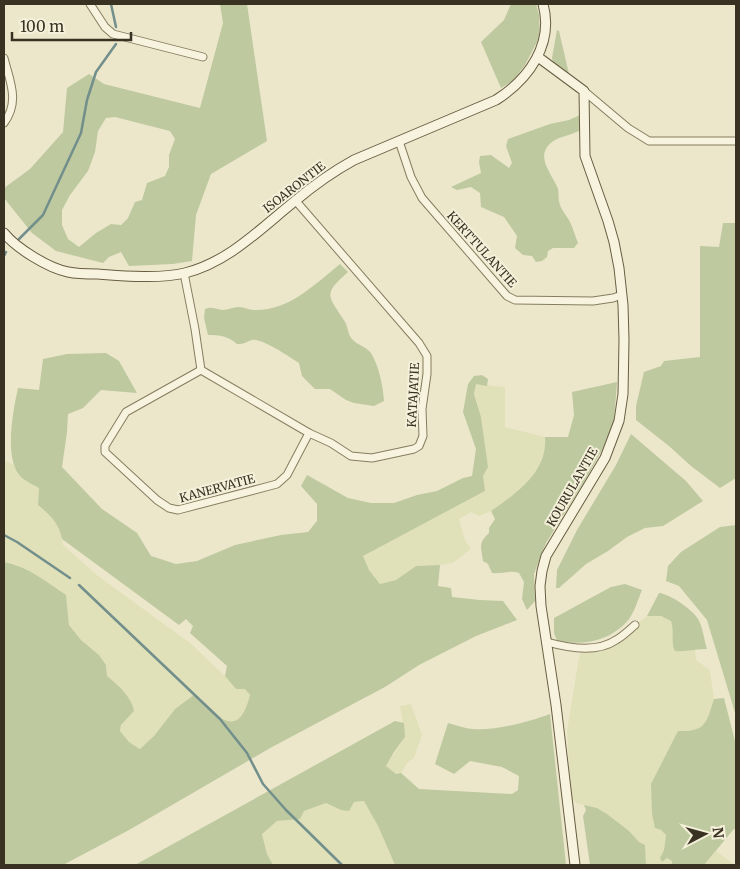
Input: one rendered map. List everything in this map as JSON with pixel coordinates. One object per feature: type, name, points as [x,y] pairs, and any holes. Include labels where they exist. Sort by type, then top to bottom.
[{"type":"street","points":[[90,4],[105,27],[113,34],[203,57]]},
{"type":"street","name":"ISOARONTIE","points":[[4,233],[21,250],[56,268],[69,272],[169,275],[184,273],[205,266],[219,260],[244,243],[295,200],[340,168],[354,160],[496,100],[509,92],[520,82],[538,57],[546,29],[543,4]]},
{"type":"street","points":[[538,57],[584,91],[628,128],[649,141],[736,141]]},
{"type":"street","points":[[4,58],[13,94],[13,106],[4,123]]},
{"type":"street","name":"KOURULANTIE","points":[[575,865],[540,586],[546,556],[605,458],[619,421],[623,394],[624,366],[622,294],[614,242],[585,156],[584,91]]},
{"type":"street","name":"KERTTULANTIE","points":[[399,142],[411,177],[422,198],[507,296],[515,300],[594,301],[613,298],[622,294]]},
{"type":"street","name":"KATAJATIE","points":[[201,370],[351,456],[372,458],[414,449],[419,446],[423,436],[422,409],[427,374],[427,356],[419,343],[295,200]]},
{"type":"street","points":[[184,273],[201,370]]},
{"type":"street","name":"KANERVATIE","points":[[201,370],[126,412],[104,446],[105,452],[157,500],[170,508],[178,510],[189,508],[277,484],[287,475],[309,433]]},
{"type":"street","points":[[547,642],[560,646],[589,649],[615,641],[634,625]]},
{"type":"green space","points":[[220,4],[247,4],[267,141],[211,174],[196,215],[192,261],[129,266],[121,252],[109,257],[103,263],[56,251],[32,233],[4,198],[4,188],[30,169],[63,132],[67,88],[89,74],[104,84],[200,108],[223,23]],"holes":[[[115,117],[170,131],[175,139],[169,155],[169,167],[165,176],[147,183],[142,200],[135,202],[128,218],[121,225],[111,224],[79,247],[68,239],[62,225],[62,210],[70,195],[88,171],[95,152],[98,131],[106,118]]]},
{"type":"green space","points":[[511,4],[536,4],[539,15],[540,36],[525,65],[513,81],[501,88],[481,42],[504,20]]},
{"type":"green space","points":[[557,30],[559,31],[569,74],[553,62]]},
{"type":"green space","points":[[580,115],[583,128],[553,141],[549,144],[544,154],[546,164],[558,189],[560,205],[570,222],[578,243],[574,248],[553,248],[548,251],[547,257],[542,261],[536,262],[532,256],[523,255],[515,248],[517,236],[504,217],[481,207],[480,193],[471,187],[457,190],[451,187],[481,173],[480,156],[491,155],[509,168],[512,163],[506,146],[508,139]]},
{"type":"green space","points":[[723,223],[736,223],[736,478],[720,488],[636,420],[636,406],[644,372],[661,366],[664,361],[700,357],[700,246],[719,247]]},
{"type":"green space","points":[[340,264],[348,272],[334,286],[330,296],[351,337],[369,351],[374,358],[380,376],[384,401],[374,406],[354,403],[330,389],[315,389],[302,376],[299,363],[269,345],[256,340],[237,344],[224,337],[208,335],[204,318],[205,309],[223,310],[239,307],[254,310],[279,306],[311,288]]},
{"type":"green space","points":[[106,353],[119,361],[137,393],[101,390],[83,408],[68,414],[62,467],[102,509],[137,533],[151,556],[176,564],[197,561],[235,545],[281,535],[308,532],[317,521],[317,504],[301,486],[307,475],[348,498],[371,503],[394,503],[417,495],[437,491],[463,478],[472,476],[476,449],[463,412],[468,384],[474,376],[482,375],[488,379],[487,386],[476,384],[474,394],[481,417],[488,467],[483,476],[485,491],[363,556],[369,570],[380,584],[396,580],[416,566],[440,565],[438,586],[451,588],[452,597],[503,601],[517,620],[476,636],[419,665],[385,687],[272,747],[129,830],[63,865],[4,865],[4,562],[29,571],[66,595],[69,625],[81,640],[99,655],[106,665],[107,676],[130,701],[134,711],[121,725],[120,731],[129,742],[140,749],[154,736],[175,709],[195,694],[218,716],[233,721],[239,718],[245,710],[250,695],[245,689],[236,689],[225,676],[227,666],[190,633],[193,626],[186,619],[179,625],[62,539],[59,528],[38,505],[39,488],[22,478],[16,470],[11,448],[11,435],[18,388],[39,390],[43,359],[67,354]]},
{"type":"green space","points":[[617,382],[614,421],[603,448],[587,477],[546,543],[534,574],[535,601],[527,610],[522,599],[524,582],[519,573],[492,573],[488,564],[483,561],[482,543],[495,519],[491,511],[520,489],[536,471],[545,449],[545,437],[568,437],[574,415],[572,392]]},
{"type":"green space","points":[[476,384],[505,387],[505,427],[545,437],[546,447],[540,463],[533,475],[518,492],[491,511],[479,516],[471,512],[459,519],[465,540],[471,549],[453,563],[416,566],[396,580],[380,584],[369,570],[362,556],[484,492],[483,476],[488,467],[481,417],[474,393]]},
{"type":"green space","points":[[631,434],[686,481],[703,501],[663,526],[645,528],[627,537],[586,564],[559,588],[556,588],[557,570],[577,530],[616,465]]},
{"type":"green space","points":[[4,461],[13,464],[22,478],[39,488],[38,505],[53,518],[60,530],[63,545],[98,576],[190,643],[236,689],[245,689],[250,695],[246,711],[237,720],[229,722],[220,719],[195,694],[175,709],[141,749],[129,742],[120,731],[121,725],[134,711],[118,685],[107,676],[106,665],[99,655],[81,640],[69,625],[66,595],[15,564],[4,562]]},
{"type":"green space","points":[[736,525],[736,716],[707,620],[679,586],[666,581],[668,566],[681,552],[720,527]]},
{"type":"green space","points":[[625,584],[642,590],[635,609],[622,626],[605,637],[596,640],[577,643],[557,641],[554,633],[554,618],[611,587]]},
{"type":"green space","points":[[659,593],[675,599],[695,615],[701,626],[707,649],[675,651],[671,621],[661,616],[647,616]]},
{"type":"green space","points":[[647,616],[661,616],[671,621],[674,631],[672,645],[695,649],[696,660],[710,670],[714,699],[705,724],[694,731],[661,830],[666,835],[662,862],[667,858],[672,861],[672,865],[646,865],[645,845],[607,814],[597,808],[578,804],[571,798],[567,731],[579,657],[582,650],[614,639],[618,633],[631,629]]},
{"type":"green space","points":[[724,698],[736,745],[736,828],[704,865],[672,865],[672,861],[667,858],[662,862],[660,858],[664,850],[666,835],[661,830],[655,828],[652,814],[651,784],[678,731],[700,728],[709,714],[714,699]]},
{"type":"green space","points":[[411,704],[422,735],[414,758],[407,763],[401,773],[396,774],[386,766],[405,737],[400,706]]},
{"type":"green space","points":[[550,714],[566,865],[395,865],[378,826],[364,801],[354,802],[349,811],[341,810],[326,803],[304,811],[300,819],[277,821],[262,834],[267,854],[273,865],[135,865],[395,721],[404,723],[405,737],[386,766],[396,774],[401,773],[419,789],[512,794],[518,790],[519,776],[502,767],[470,761],[454,774],[435,764],[448,723],[472,729],[491,729],[522,723]]},
{"type":"green space","points":[[365,801],[395,865],[273,865],[267,854],[262,833],[277,821],[300,819],[304,811],[326,803],[341,810],[354,802]]},
{"type":"green space","points":[[584,805],[597,808],[607,814],[645,845],[646,865],[590,865],[583,816],[586,810]]},
{"type":"green space","points":[[716,851],[735,865],[704,865]]},
{"type":"waterway","points":[[111,4],[116,27]]},
{"type":"waterway","points":[[19,239],[43,215],[81,133],[87,100],[96,72],[116,44]]},
{"type":"waterway","points":[[4,256],[6,252]]},
{"type":"waterway","points":[[4,535],[70,578]]},
{"type":"waterway","points":[[79,585],[220,719],[247,753],[263,784],[286,810],[342,865]]}]
